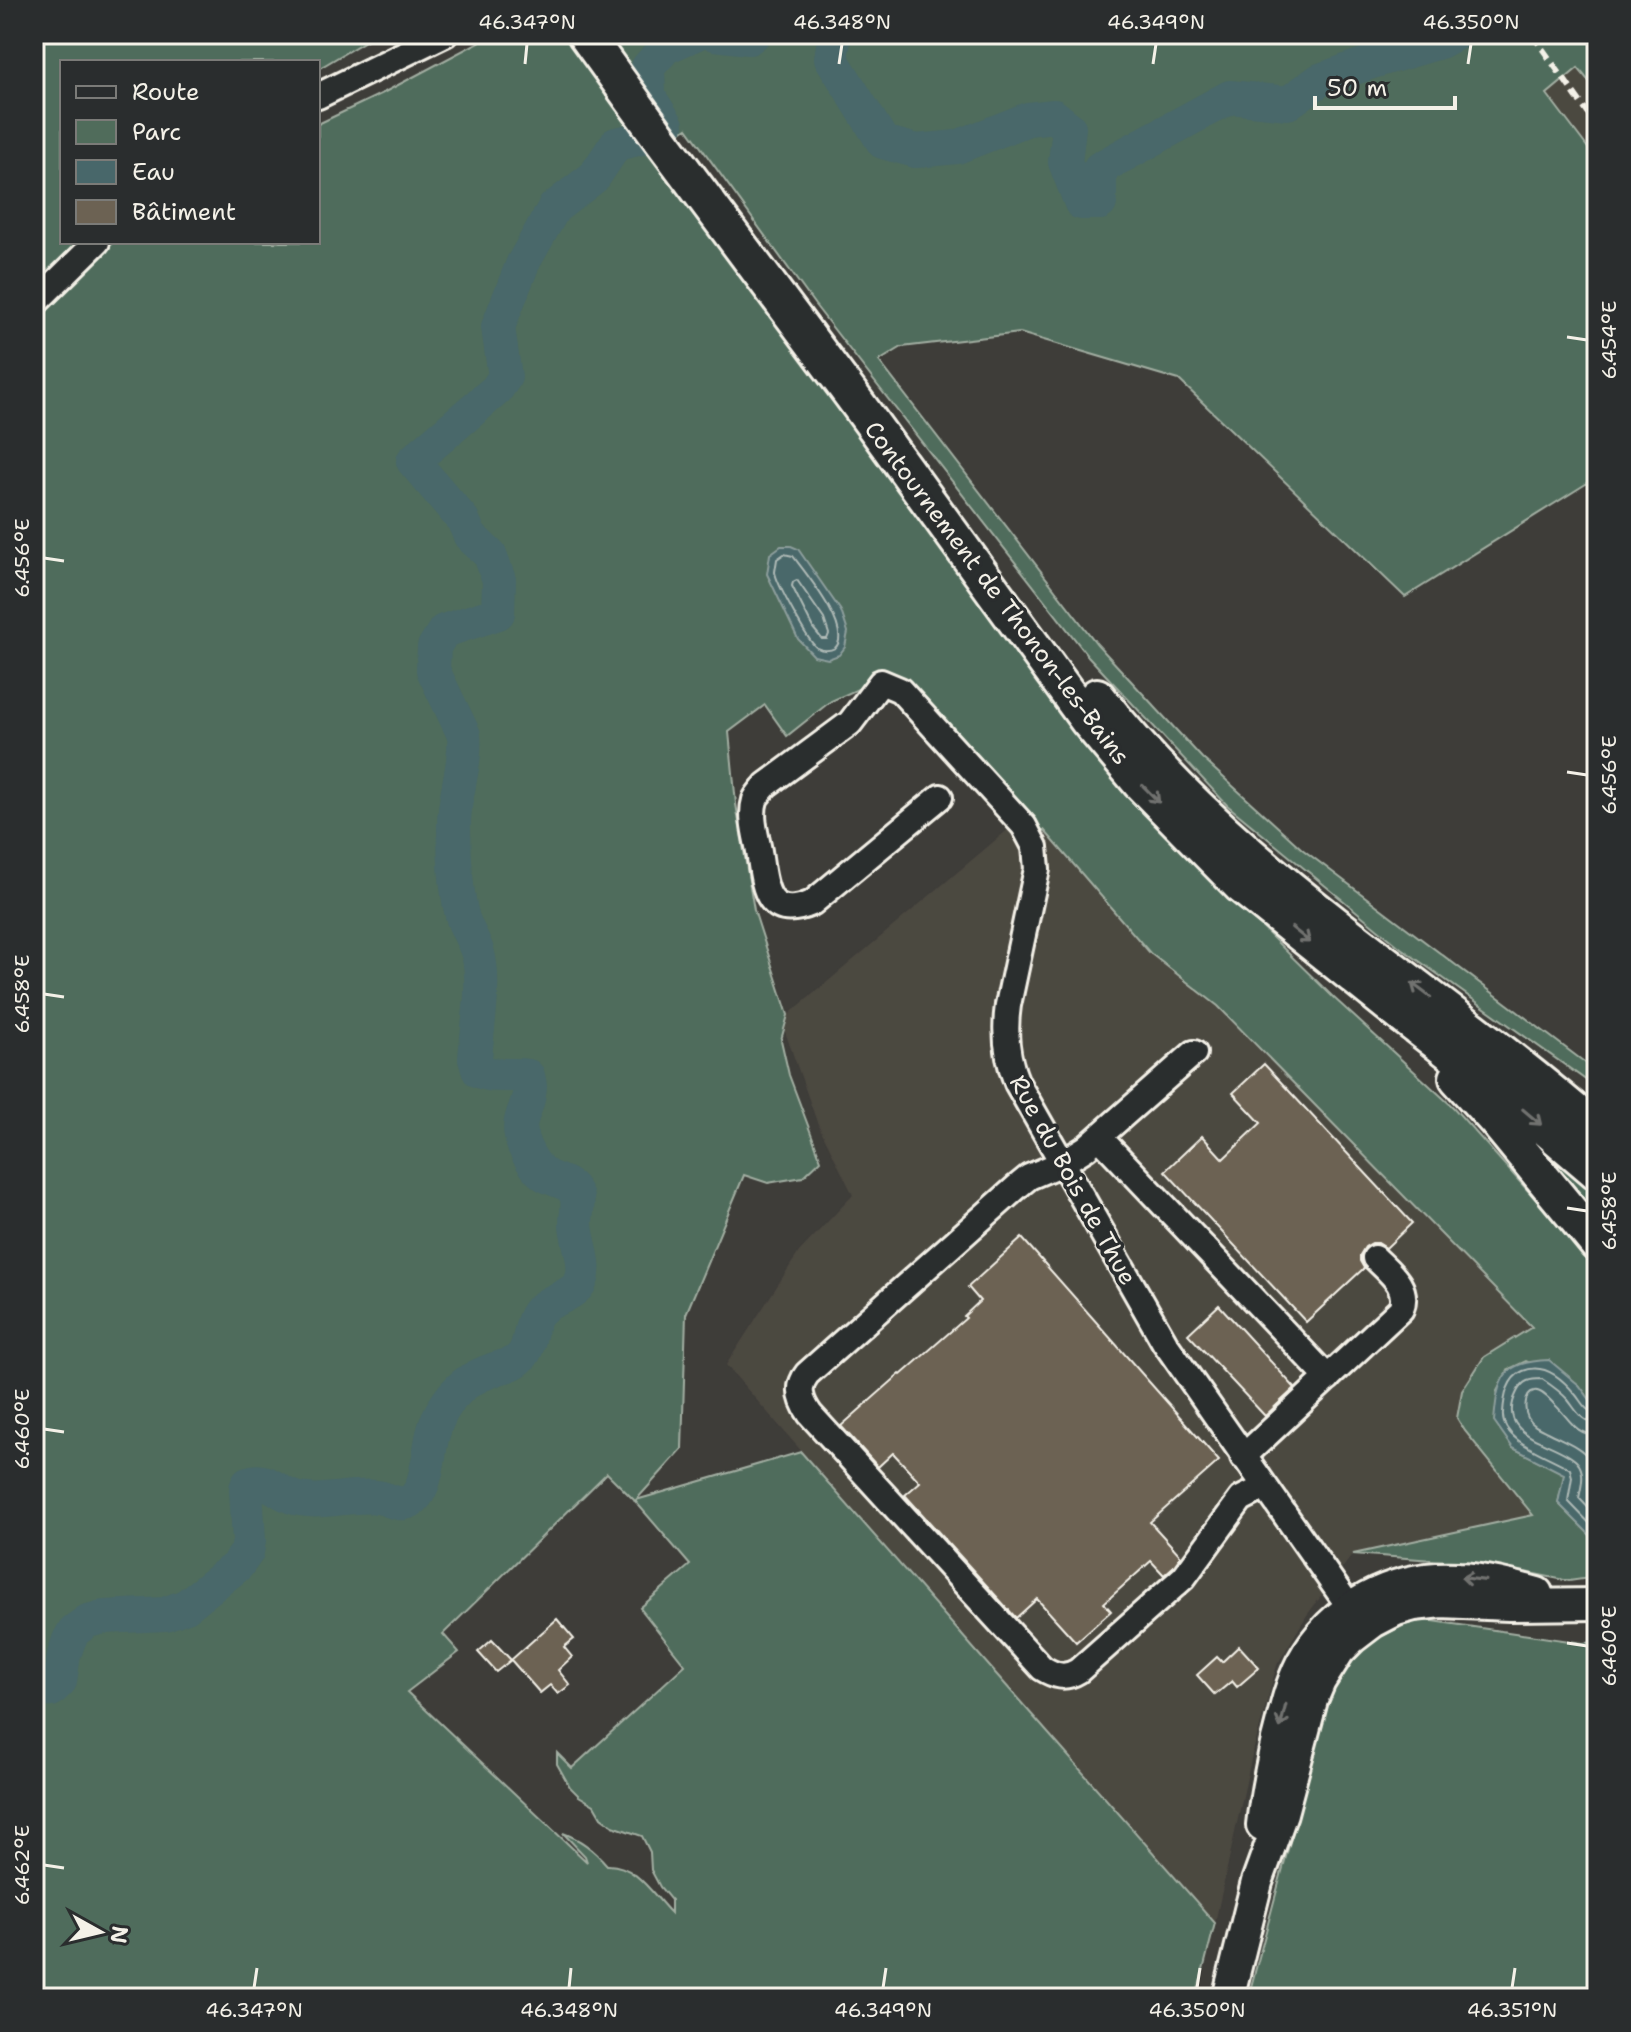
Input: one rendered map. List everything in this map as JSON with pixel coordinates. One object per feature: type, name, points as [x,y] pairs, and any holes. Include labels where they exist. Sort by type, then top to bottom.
[{"type":"highway","name":"Contournement de Thonon-les-Bains","points":[[585,34],[659,137],[1106,709],[1162,770],[1270,873],[1483,1037],[1597,1130]]},
{"type":"highway","name":"Contournement de Thonon-les-Bains","points":[[603,34],[859,391],[1087,720],[1140,783],[1241,886],[1523,1109],[1597,1172]]},
{"type":"highway","points":[[1404,1017],[1496,1121],[1597,1244]]},
{"type":"highway","points":[[1483,1037],[1597,1111]]},
{"type":"main road","points":[[1228,1998],[1257,1882],[1277,1831],[1312,1700],[1357,1617],[1427,1603],[1586,1603]]},
{"type":"street","points":[[320,95],[445,34]]},
{"type":"street","points":[[34,304],[95,244]]},
{"type":"street","name":"Rue du Bois de Thue","points":[[940,797],[812,903],[799,909],[787,908],[774,903],[766,893],[753,814],[756,798],[766,785],[850,723],[881,682],[905,693],[1024,826],[1035,847],[1035,881],[1008,1005],[1005,1036],[1017,1083],[1165,1343],[1357,1617]]},
{"type":"street","points":[[1194,1053],[1086,1148],[1023,1181],[807,1374],[800,1389],[801,1398],[807,1409],[1042,1668],[1056,1675],[1071,1675],[1078,1671],[1184,1577],[1241,1499],[1265,1487]]},
{"type":"street","points":[[1099,1137],[1328,1378]]},
{"type":"street","points":[[1243,1457],[1401,1309],[1404,1293],[1400,1285],[1375,1258]]},
{"type":"shaded area","points":[[1578,68],[1597,91],[1597,160],[1546,94]]},
{"type":"shaded area","points":[[1011,827],[1044,830],[1150,953],[1218,1006],[1532,1328],[1475,1369],[1462,1391],[1465,1431],[1534,1515],[1353,1554],[1307,1615],[1277,1665],[1252,1755],[1215,1923],[726,1365],[799,1252],[853,1195],[817,1122],[783,1026],[788,1015]]},
{"type":"green space","points":[[34,34],[377,34],[320,68],[320,60],[60,60],[60,244],[320,244],[320,123],[494,34],[1597,34],[1597,91],[1578,68],[1547,94],[1597,160],[1597,477],[1405,597],[1179,380],[1020,333],[902,347],[879,361],[1097,644],[1202,758],[1302,849],[1587,1064],[1597,1063],[1597,1088],[1401,948],[1227,805],[1088,656],[815,305],[687,128],[651,154],[1180,847],[1334,998],[1453,1107],[1571,1239],[1597,1274],[1597,1409],[1579,1385],[1526,1361],[1509,1369],[1497,1391],[1513,1448],[1565,1474],[1558,1503],[1597,1542],[1597,1577],[1569,1581],[1486,1564],[1353,1554],[1533,1515],[1457,1418],[1462,1391],[1484,1357],[1532,1327],[1218,1006],[1150,953],[1044,830],[1011,827],[893,698],[860,688],[831,701],[787,736],[765,705],[729,732],[736,804],[754,910],[788,1015],[781,1040],[789,1075],[821,1160],[803,1177],[768,1183],[744,1175],[686,1314],[682,1449],[636,1500],[801,1452],[1215,1923],[1196,1998],[34,1998]],"holes":[[[607,1473],[690,1565],[640,1608],[685,1665],[572,1768],[557,1753],[557,1764],[579,1796],[594,1805],[601,1817],[613,1826],[642,1836],[650,1852],[651,1870],[671,1900],[671,1913],[635,1875],[617,1866],[607,1865],[587,1846],[563,1833],[587,1862],[407,1692],[459,1652],[443,1634]]]},
{"type":"green space","points":[[1534,1137],[1597,1195],[1597,1221],[1529,1141]]},
{"type":"green space","points":[[1416,1621],[1583,1643],[1597,1642],[1597,1998],[1248,1998],[1328,1700],[1363,1650],[1386,1634]]},
{"type":"water","points":[[781,546],[798,549],[841,611],[848,632],[845,647],[839,655],[828,659],[814,656],[798,639],[767,574],[770,554]]},
{"type":"water","points":[[1549,1360],[1579,1385],[1597,1409],[1597,1542],[1558,1503],[1564,1474],[1513,1448],[1494,1421],[1505,1375],[1521,1364]]},
{"type":"building","points":[[1264,1064],[1412,1223],[1386,1248],[1378,1243],[1365,1247],[1360,1255],[1364,1268],[1306,1322],[1165,1171],[1202,1136],[1223,1159],[1261,1123],[1233,1093]]},
{"type":"building","points":[[1022,1238],[1219,1461],[1150,1522],[1181,1556],[1173,1567],[1164,1575],[1151,1561],[1104,1603],[1111,1611],[1076,1642],[1037,1599],[1016,1618],[905,1495],[920,1482],[893,1453],[878,1467],[841,1426],[966,1318],[964,1316],[980,1301],[968,1287]]},
{"type":"building","points":[[1219,1305],[1295,1388],[1265,1416],[1188,1334]]},
{"type":"building","points":[[557,1619],[574,1639],[564,1647],[572,1657],[558,1670],[570,1685],[558,1694],[550,1685],[540,1693],[511,1660]]},
{"type":"building","points":[[492,1640],[511,1660],[496,1672],[478,1652]]},
{"type":"building","points":[[1239,1646],[1259,1668],[1237,1687],[1232,1681],[1215,1695],[1197,1675],[1217,1657],[1222,1662]]},
{"type":"waterway","points":[[34,1691],[51,1690],[60,1681],[69,1640],[74,1631],[88,1621],[104,1617],[165,1614],[186,1606],[237,1566],[247,1552],[249,1541],[248,1483],[260,1481],[302,1499],[380,1497],[401,1503],[413,1499],[423,1484],[435,1428],[448,1402],[472,1379],[520,1358],[537,1314],[572,1291],[581,1280],[583,1265],[576,1223],[576,1196],[570,1186],[538,1169],[521,1137],[521,1122],[530,1087],[528,1076],[485,1073],[479,1071],[475,1059],[480,966],[461,909],[454,849],[454,815],[464,758],[464,735],[433,670],[434,647],[444,631],[498,613],[499,580],[490,555],[470,536],[463,520],[413,461],[496,390],[505,377],[498,327],[523,263],[554,208],[594,177],[616,144],[660,134],[667,125],[649,97],[648,67],[666,47],[695,34]]},
{"type":"waterway","points":[[715,34],[749,38],[754,34]]},
{"type":"waterway","points":[[835,34],[831,58],[883,142],[916,151],[957,147],[1028,119],[1054,116],[1069,128],[1065,162],[1081,203],[1100,203],[1100,168],[1230,97],[1288,103],[1320,80],[1440,42],[1455,34]]},
{"type":"railway","points":[[1532,34],[1597,126]]}]
